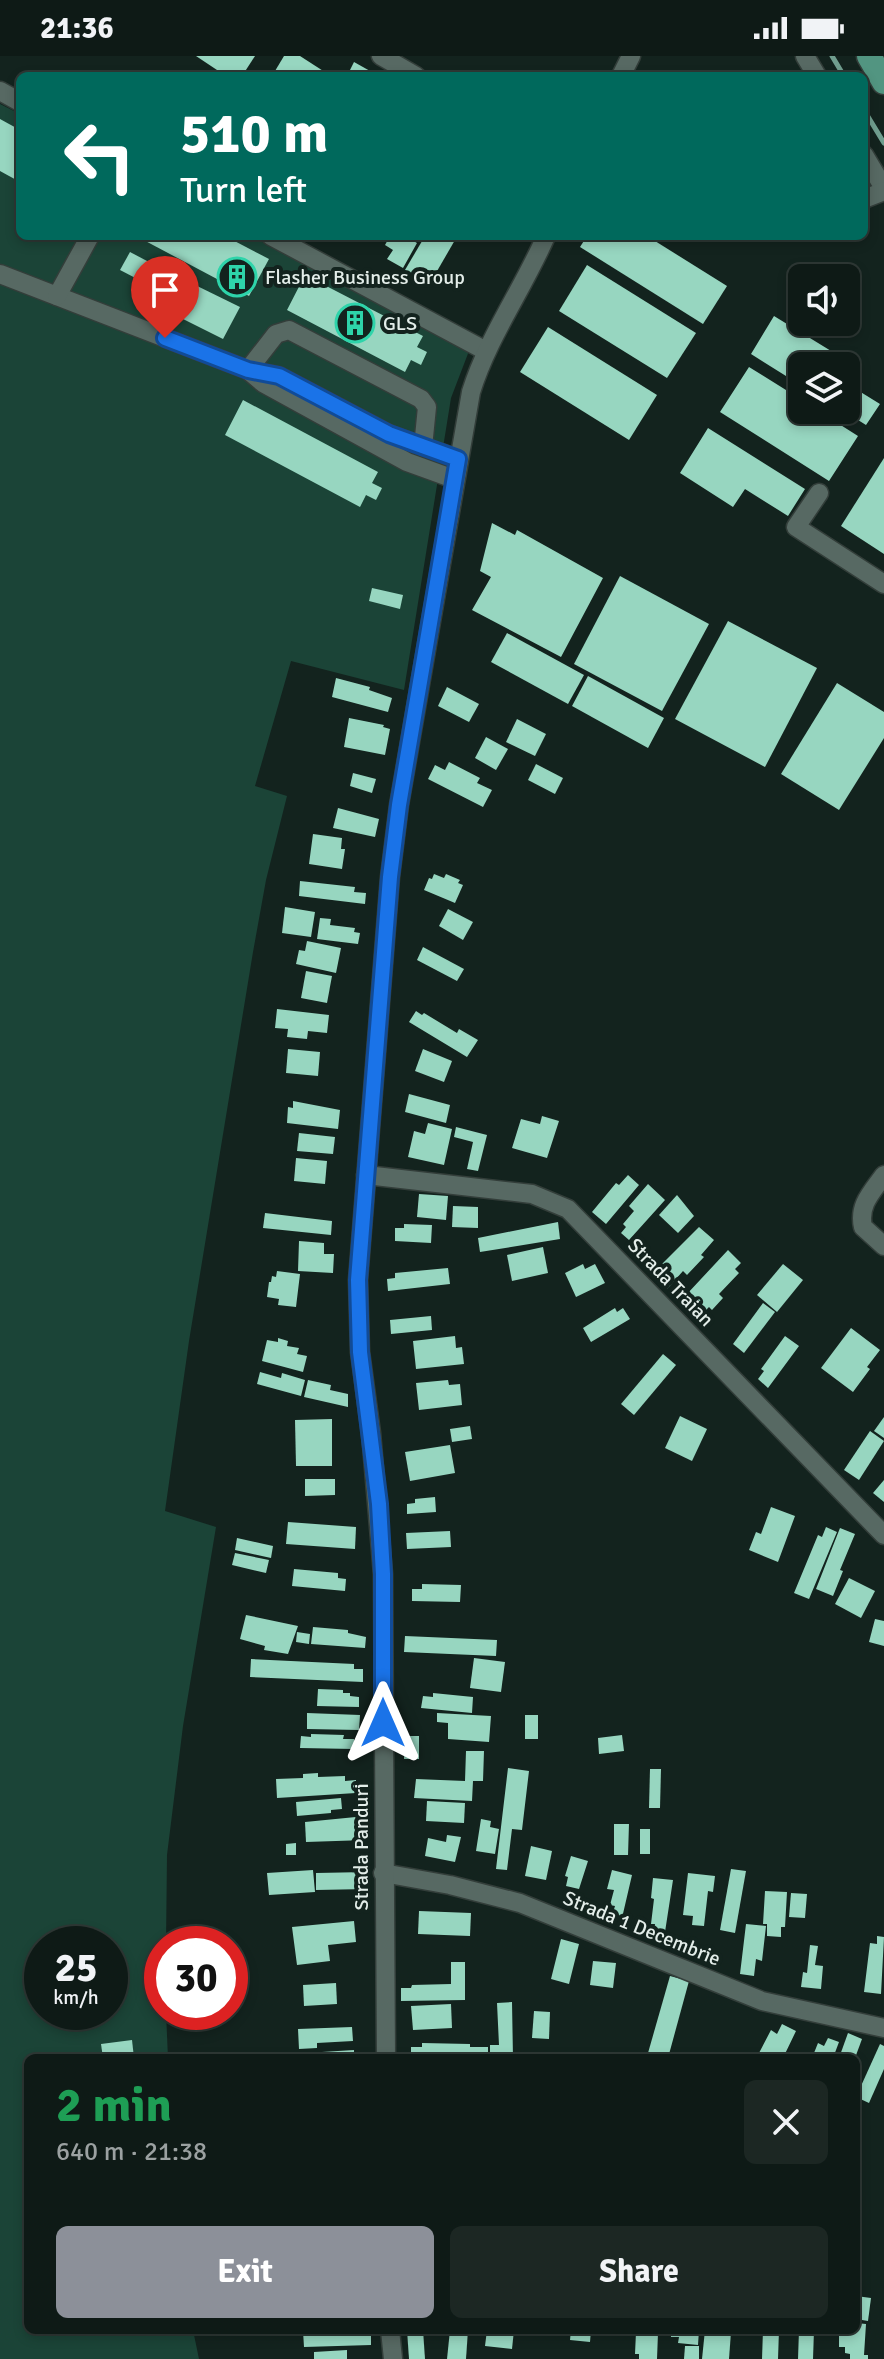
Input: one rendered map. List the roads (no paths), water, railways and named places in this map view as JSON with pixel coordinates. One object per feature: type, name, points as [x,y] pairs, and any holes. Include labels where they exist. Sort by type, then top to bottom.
[{"type":"main road","points":[[869,56],[884,82]]},
{"type":"street","points":[[381,56],[409,72]]},
{"type":"street","points":[[868,162],[884,190]]},
{"type":"street","points":[[57,296],[88,240]]},
{"type":"street","points":[[278,240],[486,351]]},
{"type":"street","name":"Strada Panduri","points":[[386,2054],[383,1574],[379,1504],[357,1317],[388,893],[399,805],[471,392],[486,351],[516,300],[544,240]]},
{"type":"street","points":[[0,274],[248,370],[279,376],[389,434],[458,459]]},
{"type":"street","points":[[248,370],[276,334],[289,330],[421,399],[427,407],[423,447]]},
{"type":"street","points":[[248,370],[263,383],[407,462],[454,479]]},
{"type":"street","points":[[819,493],[796,527],[884,584]]},
{"type":"street","name":"Strada Traian","points":[[366,1175],[532,1194],[568,1209],[884,1535]]},
{"type":"street","points":[[884,1175],[863,1204],[861,1214],[863,1227],[884,1246]]},
{"type":"street","name":"Strada 1 Decembrie","points":[[383,1873],[450,1885],[520,1903],[762,2001],[884,2028]]},
{"type":"street","points":[[390,2334],[393,2359]]},
{"type":"waterway","points":[[832,56],[842,72]]},
{"type":"waterway","points":[[868,117],[884,143]]},
{"type":"place","name":"Flasher Business Group","points":[[237,277]]},
{"type":"place","name":"GLS","points":[[355,323]]}]
